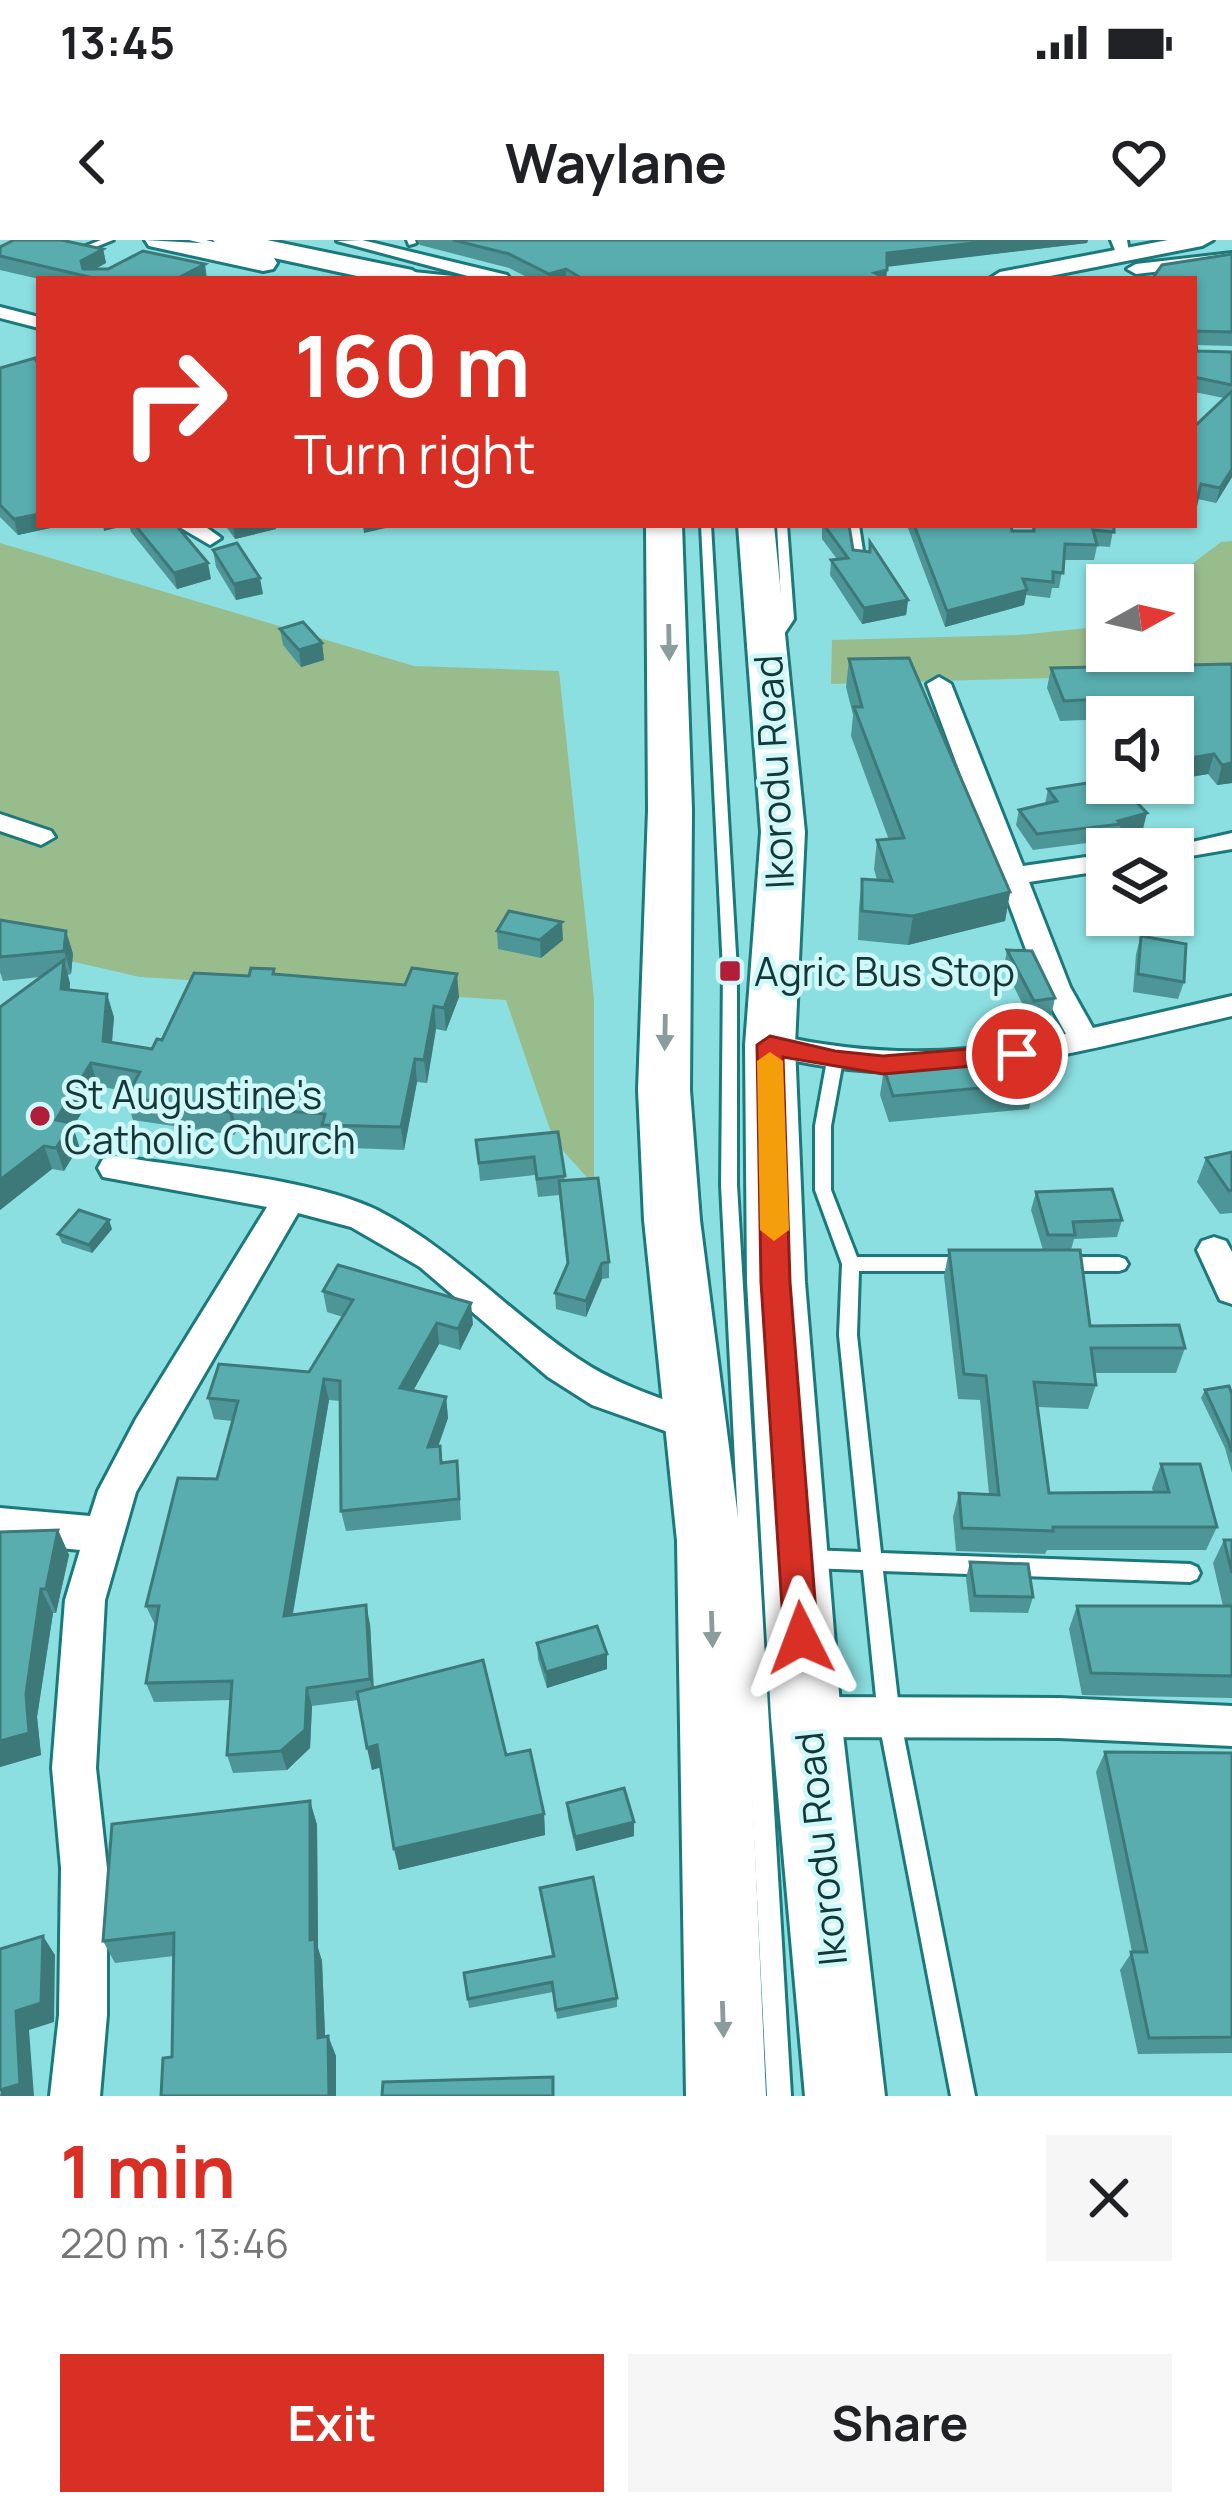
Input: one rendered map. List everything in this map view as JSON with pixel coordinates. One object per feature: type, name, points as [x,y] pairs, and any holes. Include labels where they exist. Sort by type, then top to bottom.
[{"type":"highway","points":[[227,240],[274,245],[389,276]]},
{"type":"highway","points":[[169,243],[320,276]]},
{"type":"highway","points":[[664,528],[670,810],[664,1090],[671,1220],[710,1541],[726,2096]]},
{"type":"highway","name":"Ikorodu Road","points":[[756,528],[783,832],[770,1045],[776,1282],[806,1717],[845,2096]]},
{"type":"street","points":[[1066,276],[1202,240]]},
{"type":"street","points":[[306,256],[346,241],[489,276]]},
{"type":"street","points":[[1021,276],[1128,261],[1232,255]]},
{"type":"street","points":[[192,528],[210,538]]},
{"type":"street","points":[[939,684],[1055,987],[1084,1039]]},
{"type":"street","points":[[0,822],[41,837]]},
{"type":"street","points":[[1194,847],[1232,841]]},
{"type":"street","points":[[1013,876],[1086,865]]},
{"type":"street","points":[[770,1045],[883,1065],[1017,1054],[1232,1006]]},
{"type":"street","points":[[115,1168],[290,1198],[361,1217],[432,1258],[562,1367],[605,1394],[699,1427]]},
{"type":"street","points":[[75,2096],[83,2015],[84,1868],[74,1768],[86,1600],[118,1491],[149,1430],[290,1198]]},
{"type":"street","points":[[1214,1250],[1232,1290]]},
{"type":"street","points":[[0,1525],[104,1535]]},
{"type":"street","points":[[806,1717],[1059,1718],[1232,1726]]},
{"type":"lane","points":[[71,252],[88,251],[109,240]]},
{"type":"lane","points":[[169,243],[386,276]]},
{"type":"lane","points":[[706,528],[730,971],[729,1185],[779,2096]]},
{"type":"lane","points":[[767,650],[788,619],[782,528]]},
{"type":"lane","points":[[855,528],[861,562]]},
{"type":"lane","points":[[835,1060],[823,1126],[823,1190],[851,1264],[848,1335],[890,1717],[963,2096]]},
{"type":"lane","points":[[851,1264],[985,1264]]},
{"type":"lane","points":[[1052,1264],[1120,1264]]},
{"type":"lane","points":[[796,1558],[1190,1573]]},
{"type":"green space","points":[[1232,541],[1232,673],[831,684],[832,640],[1019,635],[1086,628],[1086,672],[1194,672],[1192,564],[1221,542]]},
{"type":"green space","points":[[0,543],[414,666],[559,671],[594,999],[594,1185],[554,1141],[506,1000],[140,977],[0,945]]},
{"type":"building","points":[[14,240],[61,240],[103,249],[81,261],[83,269],[108,269],[143,251],[205,264],[182,276],[85,276],[0,256],[0,247]]},
{"type":"building","points":[[453,240],[999,240],[887,253],[887,270],[875,273],[882,276],[578,276],[566,269],[549,274],[509,254]]},
{"type":"building","points":[[1232,254],[1232,332],[1197,331],[1197,276],[1154,276],[1162,265]]},
{"type":"building","points":[[1197,351],[1232,352],[1232,385],[1197,378]]},
{"type":"building","points":[[36,360],[36,515],[14,519],[0,505],[0,368]]},
{"type":"building","points":[[1232,391],[1232,469],[1220,488],[1201,484],[1197,500],[1197,424]]},
{"type":"building","points":[[137,528],[179,528],[208,563],[174,573]]},
{"type":"building","points":[[826,528],[849,528],[853,550],[870,552],[870,542],[908,600],[864,608],[831,560],[848,558]]},
{"type":"building","points":[[915,528],[1114,528],[1114,532],[1093,530],[1097,545],[1065,544],[1063,573],[1053,572],[1053,582],[1023,579],[1027,590],[947,611]]},
{"type":"building","points":[[237,543],[260,578],[234,584],[213,550]]},
{"type":"building","points":[[303,622],[322,643],[299,650],[280,629]]},
{"type":"building","points":[[909,658],[1010,892],[913,916],[862,911],[862,879],[892,881],[877,840],[904,838],[854,707],[862,707],[849,659]]},
{"type":"building","points":[[1232,664],[1232,763],[1222,765],[1214,754],[1194,758],[1194,696],[1086,696],[1086,700],[1064,701],[1051,668],[1194,672],[1194,665]]},
{"type":"building","points":[[1086,783],[1086,804],[1138,804],[1147,813],[1118,821],[1121,824],[1037,834],[1019,810],[1057,801],[1048,789]]},
{"type":"building","points":[[509,911],[562,922],[540,940],[497,931]]},
{"type":"building","points":[[0,920],[66,931],[64,951],[0,957]]},
{"type":"building","points":[[1141,936],[1186,944],[1184,982],[1138,974]]},
{"type":"building","points":[[1007,950],[1032,951],[1055,998],[1034,1001]]},
{"type":"building","points":[[64,960],[61,989],[107,994],[103,1041],[152,1049],[157,1039],[162,1040],[194,973],[249,976],[251,968],[274,969],[273,974],[405,985],[412,968],[457,974],[444,1008],[434,1006],[424,1060],[415,1059],[401,1127],[322,1125],[325,1114],[231,1107],[229,1112],[126,1097],[140,1072],[91,1063],[56,1120],[72,1123],[56,1148],[44,1146],[0,1180],[0,1007]]},
{"type":"building","points":[[1024,1057],[1035,1083],[893,1096],[884,1069]]},
{"type":"building","points":[[558,1132],[565,1176],[537,1179],[534,1157],[479,1163],[476,1140]]},
{"type":"building","points":[[1232,1152],[1232,1190],[1229,1191],[1206,1158]]},
{"type":"building","points":[[598,1178],[609,1262],[602,1263],[586,1301],[555,1293],[568,1263],[559,1181]]},
{"type":"building","points":[[1112,1189],[1122,1220],[1073,1222],[1075,1235],[1048,1235],[1036,1192]]},
{"type":"building","points":[[79,1210],[109,1220],[89,1245],[58,1234]]},
{"type":"building","points":[[949,1250],[1080,1250],[1090,1326],[1179,1325],[1185,1348],[1091,1348],[1096,1385],[1034,1382],[1049,1493],[1169,1492],[1161,1464],[1200,1464],[1217,1527],[962,1528],[959,1493],[999,1495],[986,1376],[964,1374]]},
{"type":"building","points":[[338,1265],[471,1303],[458,1329],[437,1323],[400,1388],[446,1397],[428,1447],[440,1446],[441,1463],[457,1461],[459,1499],[341,1511],[340,1381],[324,1379],[284,1616],[366,1605],[370,1679],[307,1688],[305,1730],[281,1751],[227,1755],[232,1681],[146,1683],[159,1606],[146,1606],[178,1478],[217,1479],[238,1401],[208,1398],[219,1364],[309,1372],[353,1300],[323,1291]]},
{"type":"building","points":[[1229,1386],[1232,1394],[1232,1452],[1205,1390]]},
{"type":"building","points":[[58,1530],[46,1589],[41,1589],[26,1694],[29,1733],[0,1741],[0,1532]]},
{"type":"building","points":[[1224,1540],[1232,1540],[1232,1573]]},
{"type":"building","points":[[970,1562],[1028,1564],[1033,1597],[975,1596]]},
{"type":"building","points":[[1077,1606],[1232,1606],[1232,1676],[1091,1673]]},
{"type":"building","points":[[597,1626],[607,1654],[546,1672],[537,1643]]},
{"type":"building","points":[[483,1660],[506,1755],[530,1750],[544,1814],[394,1849],[377,1745],[367,1748],[357,1692]]},
{"type":"building","points":[[1105,1752],[1232,1753],[1232,2037],[1149,2038],[1131,1952],[1147,1952]]},
{"type":"building","points":[[624,1788],[634,1822],[575,1837],[567,1803]]},
{"type":"building","points":[[310,1801],[310,1940],[315,1939],[318,2038],[328,2036],[329,2096],[161,2096],[163,2058],[172,2057],[174,1933],[103,1941],[112,1824]]},
{"type":"building","points":[[593,1877],[617,1998],[556,2010],[552,1982],[468,1999],[464,1973],[554,1956],[540,1888]]},
{"type":"building","points":[[43,1936],[41,2003],[16,2011],[20,2084],[0,2090],[0,1949]]},
{"type":"building","points":[[553,2077],[553,2096],[382,2096],[383,2082]]},
{"type":"slow traffic","points":[[770,1061],[774,1230]]},
{"type":"place","name":"Agric Bus Stop","points":[[730,971]]},
{"type":"place","name":"St Augustine's Catholic Church","points":[[40,1116]]},
{"type":"route","points":[[801,1638],[776,1282],[770,1045],[883,1065],[1017,1054]]}]
